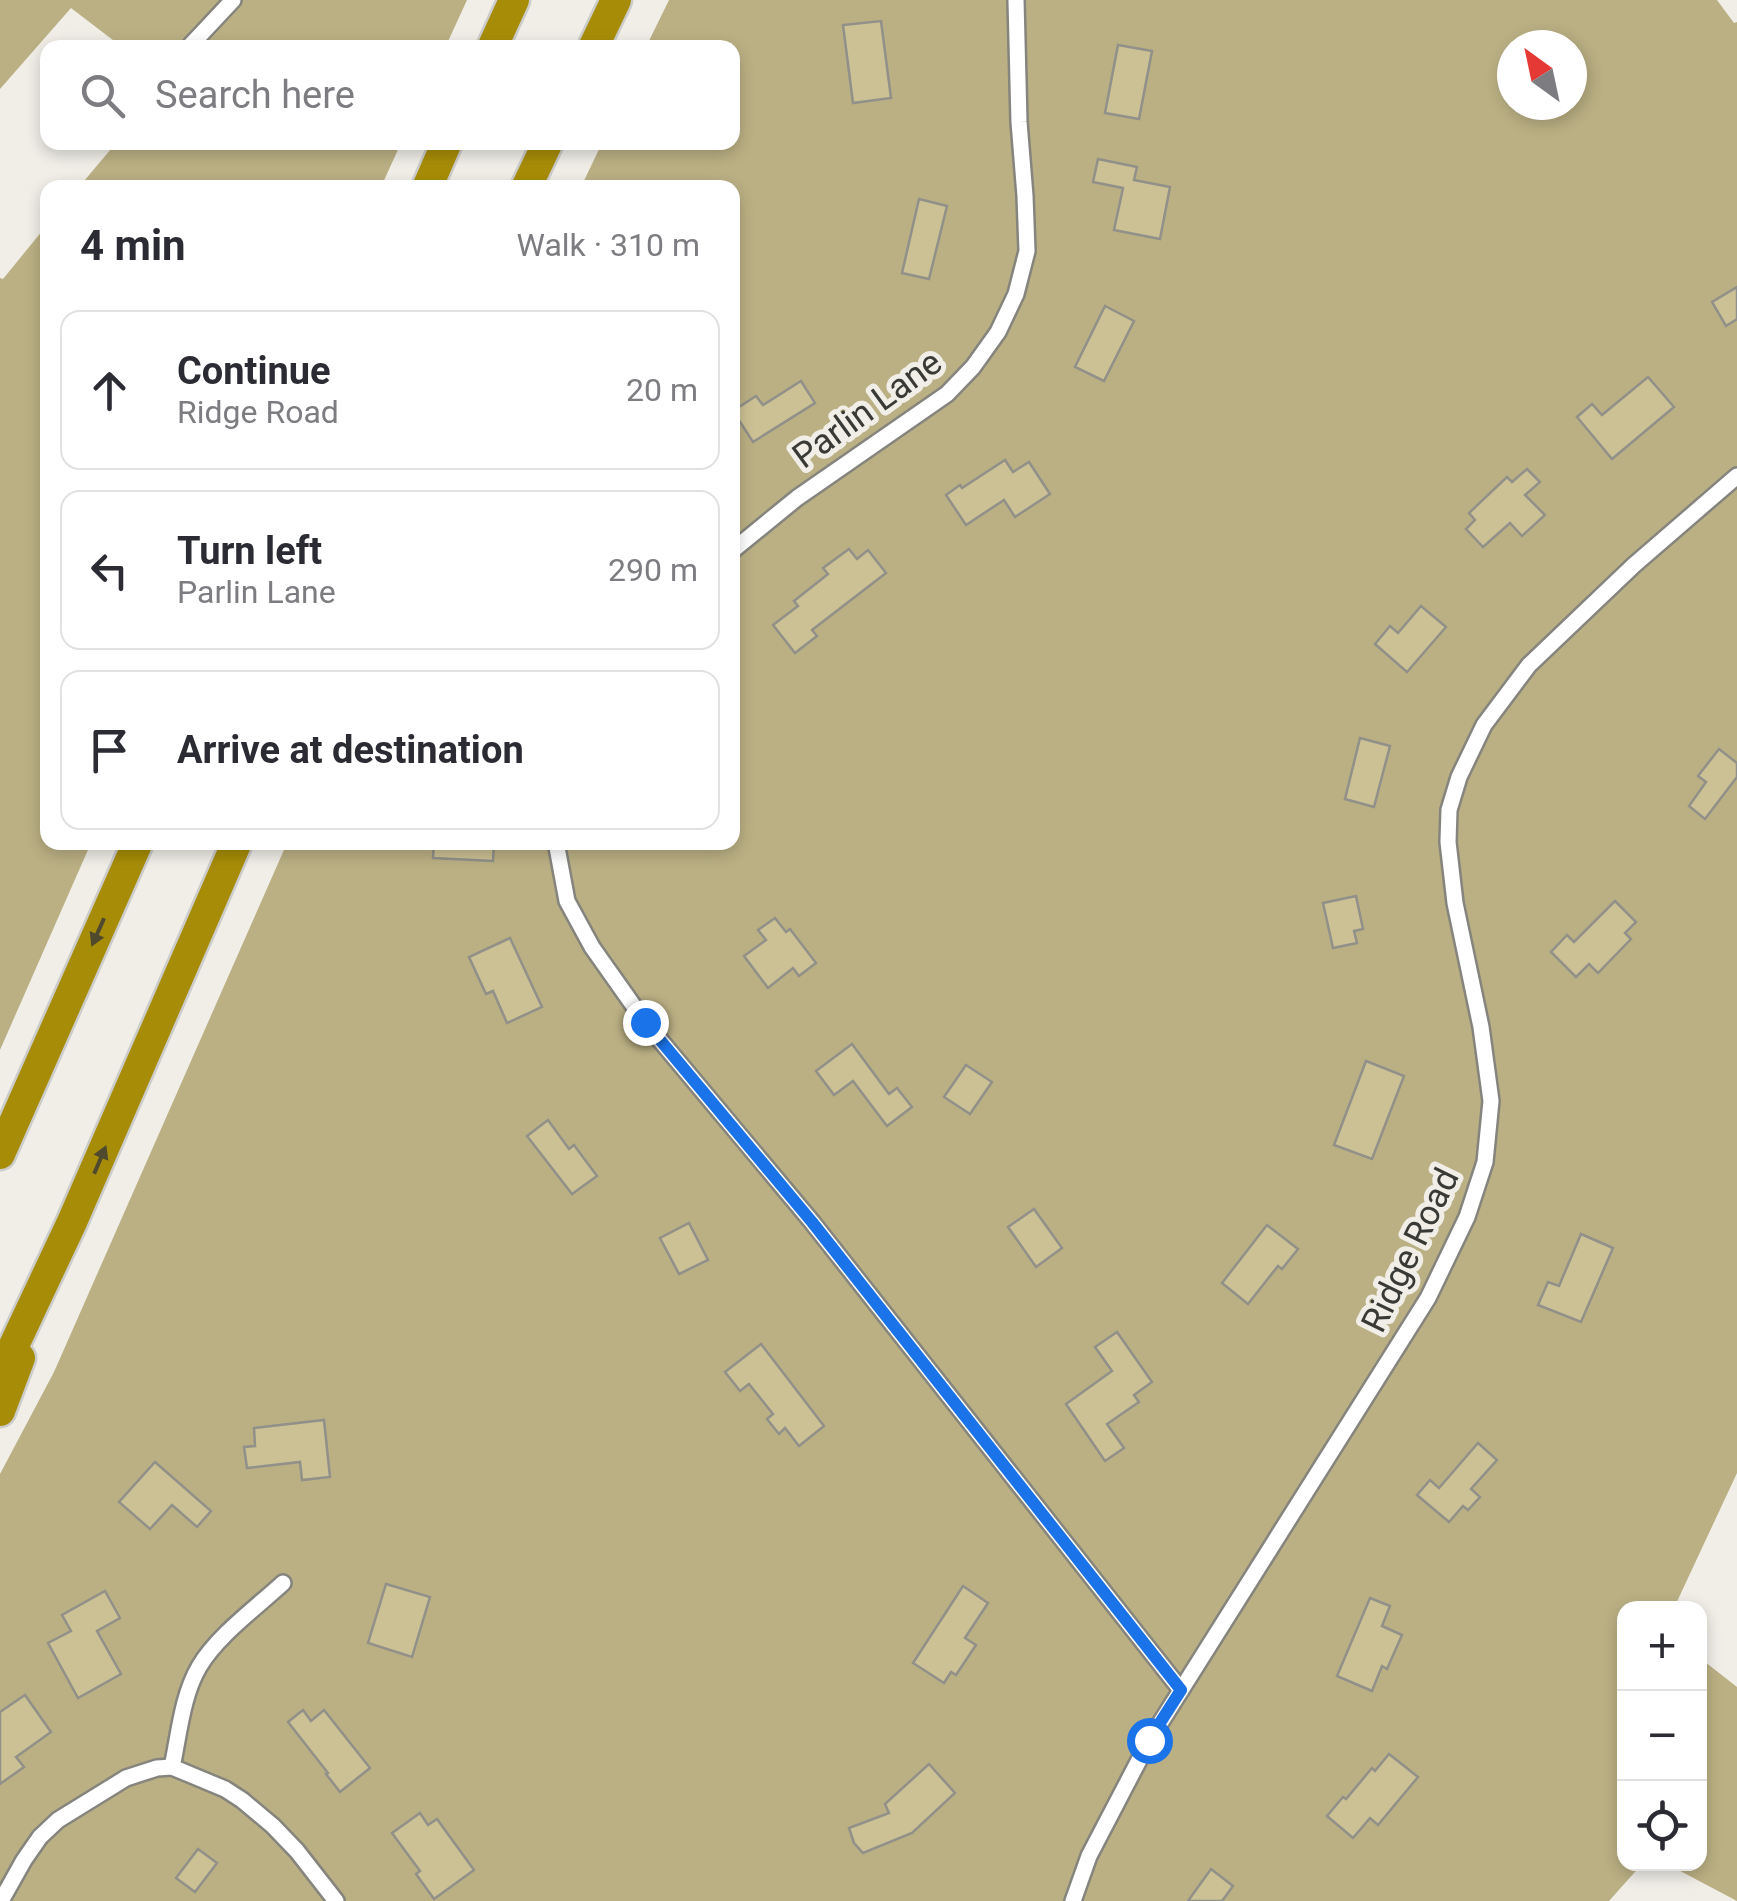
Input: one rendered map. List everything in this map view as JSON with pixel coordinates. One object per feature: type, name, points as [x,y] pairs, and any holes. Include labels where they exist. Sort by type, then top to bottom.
[{"type":"highway","points":[[496,40],[514,0]]},
{"type":"highway","points":[[598,40],[616,0]]},
{"type":"highway","points":[[430,180],[444,150]]},
{"type":"highway","points":[[530,180],[544,150]]},
{"type":"highway","points":[[0,1154],[134,850]]},
{"type":"highway","points":[[0,1375],[72,1222],[234,850]]},
{"type":"highway","points":[[0,1411],[72,1222]]},
{"type":"street","points":[[195,40],[232,0]]},
{"type":"street","name":"Parlin Lane","points":[[740,544],[797,498],[947,394],[998,332],[1016,294],[1026,250],[1016,0]]},
{"type":"street","name":"Ridge Road","points":[[1073,1901],[1089,1856],[1149,1740],[1428,1298],[1467,1217],[1485,1162],[1491,1101],[1482,1027],[1455,903],[1448,842],[1450,810],[1459,777],[1484,726],[1529,665],[1634,565],[1737,476]]},
{"type":"street","points":[[557,850],[567,901],[592,947],[645,1022],[812,1222],[1181,1690]]},
{"type":"street","points":[[172,1767],[189,1691],[199,1666],[219,1642],[284,1583]]},
{"type":"street","points":[[2,1901],[24,1860],[58,1820],[126,1778],[172,1767],[242,1800],[273,1826],[336,1901]]},
{"type":"shaded area","points":[[0,0],[467,0],[449,40],[113,40],[71,8],[0,89]]},
{"type":"shaded area","points":[[669,0],[1717,0],[1737,22],[1737,1473],[1677,1601],[1617,1601],[1617,1871],[1636,1871],[1609,1901],[0,1901],[0,1474],[54,1372],[284,850],[740,850],[740,180],[584,180],[599,150],[740,150],[740,40],[649,40]]},
{"type":"shaded area","points":[[109,150],[398,150],[384,180],[85,180]]},
{"type":"shaded area","points":[[40,234],[40,850],[88,850],[0,1050],[0,278]]},
{"type":"shaded area","points":[[1707,1663],[1737,1687],[1737,1901],[1680,1871],[1707,1871]]},
{"type":"building","points":[[881,21],[891,98],[853,103],[843,25]]},
{"type":"building","points":[[1118,45],[1152,51],[1139,119],[1105,113]]},
{"type":"building","points":[[1098,159],[1137,167],[1134,180],[1170,187],[1160,239],[1114,230],[1123,188],[1093,182]]},
{"type":"building","points":[[919,199],[947,206],[929,279],[902,273]]},
{"type":"building","points":[[1737,287],[1737,319],[1726,326],[1712,302]]},
{"type":"building","points":[[1105,306],[1134,321],[1104,381],[1075,367]]},
{"type":"building","points":[[1648,377],[1674,407],[1612,459],[1577,417],[1592,404],[1602,415]]},
{"type":"building","points":[[801,381],[815,403],[753,442],[740,422],[740,406],[756,396],[763,405]]},
{"type":"building","points":[[1005,460],[1013,472],[1029,462],[1050,494],[1015,517],[1004,500],[966,525],[946,495]]},
{"type":"building","points":[[1527,469],[1540,482],[1525,495],[1545,515],[1522,536],[1510,523],[1483,547],[1466,529],[1475,520],[1469,513],[1507,477],[1512,482]]},
{"type":"building","points":[[849,549],[857,559],[868,550],[886,573],[812,630],[817,636],[795,653],[773,625],[798,606],[794,601],[828,574],[823,568]]},
{"type":"building","points":[[1421,606],[1446,627],[1407,672],[1375,644],[1390,626],[1398,633]]},
{"type":"building","points":[[1360,738],[1390,746],[1374,807],[1345,799]]},
{"type":"building","points":[[1719,749],[1737,763],[1737,777],[1705,819],[1689,806],[1706,782],[1698,776]]},
{"type":"building","points":[[434,850],[494,850],[493,861],[433,858]]},
{"type":"building","points":[[1356,896],[1363,929],[1354,931],[1357,943],[1333,948],[1323,903]]},
{"type":"building","points":[[1615,901],[1636,922],[1625,933],[1631,939],[1598,973],[1589,964],[1576,977],[1551,952],[1567,935],[1574,942]]},
{"type":"building","points":[[775,918],[786,932],[790,929],[816,963],[799,976],[793,968],[768,988],[744,956],[766,940],[758,930]]},
{"type":"building","points":[[510,938],[542,1007],[507,1023],[493,991],[486,994],[469,957]]},
{"type":"building","points":[[852,1044],[889,1094],[897,1088],[912,1107],[887,1126],[853,1081],[834,1095],[816,1071]]},
{"type":"building","points":[[1366,1061],[1404,1076],[1372,1159],[1334,1145]]},
{"type":"building","points":[[966,1065],[992,1082],[970,1114],[944,1097]]},
{"type":"building","points":[[548,1120],[569,1149],[574,1145],[597,1176],[572,1194],[527,1136]]},
{"type":"building","points":[[1034,1209],[1062,1248],[1036,1267],[1008,1227]]},
{"type":"building","points":[[689,1223],[708,1260],[679,1274],[660,1238]]},
{"type":"building","points":[[1267,1225],[1298,1249],[1282,1269],[1278,1266],[1248,1304],[1222,1283]]},
{"type":"building","points":[[1581,1234],[1613,1248],[1581,1322],[1538,1305],[1548,1282],[1559,1286]]},
{"type":"building","points":[[1117,1332],[1152,1382],[1134,1395],[1139,1402],[1107,1424],[1124,1448],[1105,1461],[1066,1404],[1112,1371],[1095,1347]]},
{"type":"building","points":[[761,1344],[824,1426],[799,1446],[785,1428],[779,1434],[767,1419],[773,1414],[749,1384],[740,1391],[725,1372]]},
{"type":"building","points":[[324,1420],[330,1477],[302,1480],[300,1462],[247,1468],[244,1447],[255,1446],[254,1428]]},
{"type":"building","points":[[1478,1443],[1497,1460],[1471,1489],[1480,1497],[1468,1510],[1463,1506],[1449,1522],[1417,1495],[1430,1480],[1439,1488]]},
{"type":"building","points":[[155,1462],[211,1511],[197,1527],[172,1505],[150,1529],[119,1502]]},
{"type":"building","points":[[386,1584],[430,1597],[412,1657],[368,1643]]},
{"type":"building","points":[[963,1586],[988,1603],[965,1638],[976,1645],[956,1675],[951,1672],[944,1683],[913,1663]]},
{"type":"building","points":[[105,1591],[120,1618],[97,1631],[121,1674],[78,1698],[48,1643],[71,1631],[62,1615]]},
{"type":"building","points":[[1370,1598],[1390,1606],[1382,1626],[1402,1635],[1372,1691],[1337,1676]]},
{"type":"building","points":[[25,1695],[51,1732],[16,1757],[24,1767],[0,1784],[0,1712]]},
{"type":"building","points":[[303,1710],[311,1721],[324,1710],[370,1768],[340,1792],[288,1722]]},
{"type":"building","points":[[1389,1754],[1418,1777],[1378,1825],[1370,1818],[1353,1838],[1327,1816]]},
{"type":"building","points":[[929,1764],[955,1793],[912,1833],[863,1853],[849,1828],[889,1813],[885,1804]]},
{"type":"building","points":[[420,1813],[428,1825],[437,1819],[474,1870],[434,1899],[416,1874],[420,1871],[392,1833]]},
{"type":"building","points":[[198,1849],[217,1863],[195,1892],[176,1878]]},
{"type":"building","points":[[1211,1869],[1233,1886],[1222,1901],[1188,1901]]},
{"type":"route","points":[[645,1022],[812,1222],[1181,1690],[1149,1740]]}]
